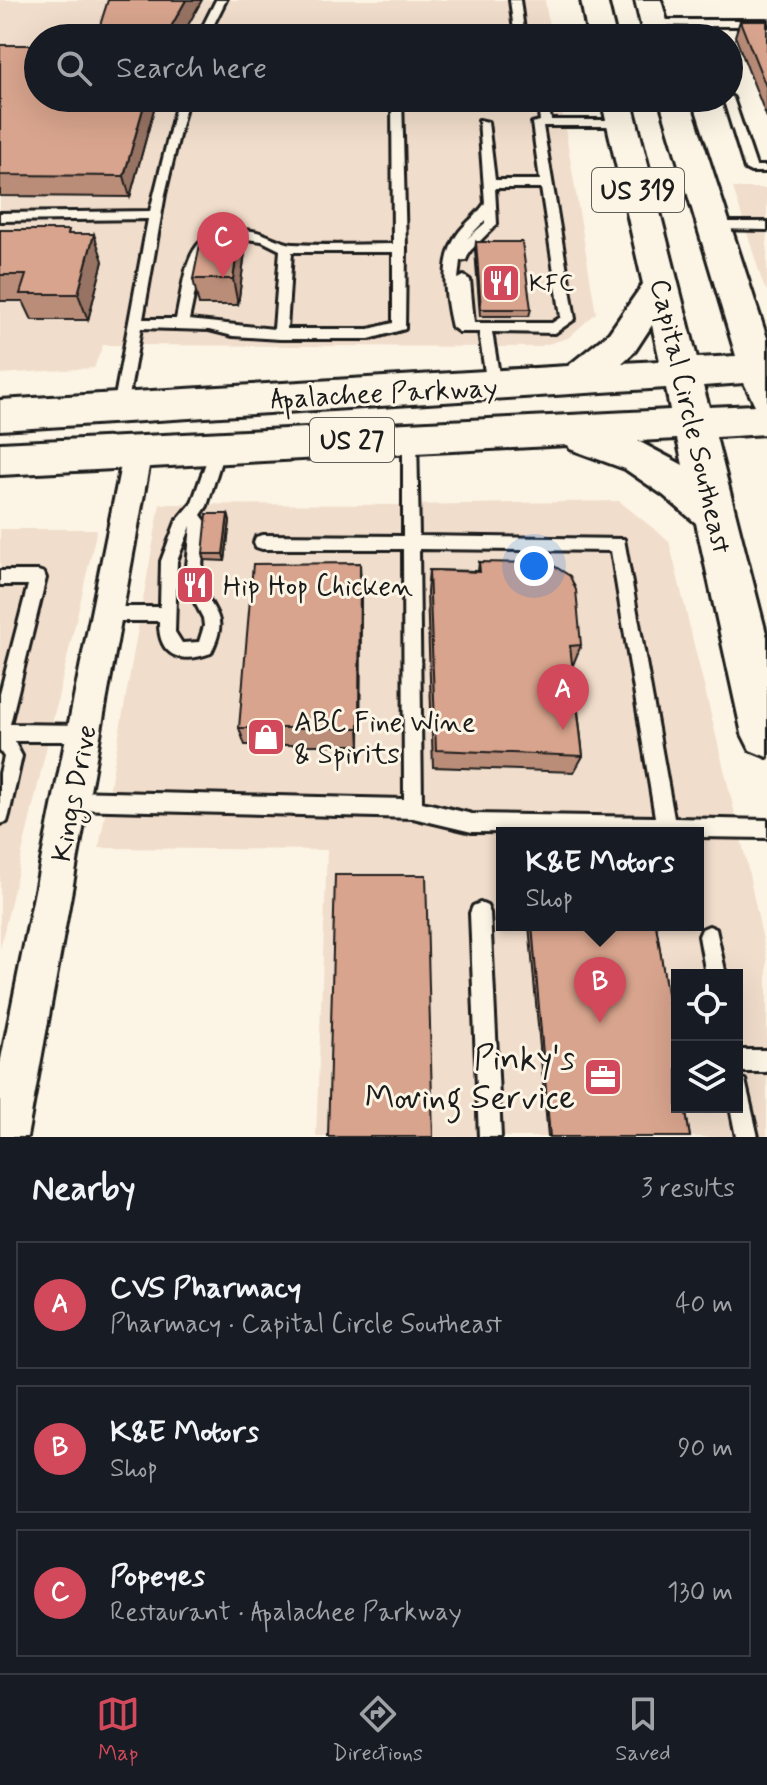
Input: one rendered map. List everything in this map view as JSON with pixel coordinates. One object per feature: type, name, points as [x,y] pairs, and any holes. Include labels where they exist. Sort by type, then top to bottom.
[{"type":"main road","points":[[594,0],[599,24]]},
{"type":"main road","points":[[618,0],[624,24]]},
{"type":"main road","name":"Capital Circle Southeast","points":[[619,112],[767,734]]},
{"type":"main road","name":"US 319","points":[[678,112],[764,378]]},
{"type":"main road","points":[[576,381],[622,342],[661,283]]},
{"type":"main road","points":[[734,288],[767,315]]},
{"type":"main road","name":"Apalachee Parkway","points":[[0,415],[681,375],[764,378]]},
{"type":"main road","points":[[67,454],[120,408]]},
{"type":"main road","name":"Apalachee Parkway","points":[[0,459],[219,444],[566,431],[767,419]]},
{"type":"main road","points":[[566,431],[639,458],[678,483],[715,515]]},
{"type":"street","name":"Kings Drive","points":[[6,1137],[138,450]]},
{"type":"lane","points":[[209,24],[221,0]]},
{"type":"lane","points":[[515,0],[518,24]]},
{"type":"lane","points":[[653,20],[767,23]]},
{"type":"lane","points":[[120,408],[155,215],[180,112]]},
{"type":"lane","points":[[136,323],[182,324],[280,334],[369,334],[400,326],[397,112]]},
{"type":"lane","points":[[544,112],[546,123],[613,112]]},
{"type":"lane","points":[[733,112],[751,169],[767,169]]},
{"type":"lane","points":[[483,122],[490,201],[485,214],[464,234],[454,254],[454,311],[459,327],[555,328],[568,319],[537,123]]},
{"type":"lane","points":[[489,184],[547,184]]},
{"type":"lane","points":[[0,217],[155,215]]},
{"type":"lane","points":[[715,226],[767,226]]},
{"type":"lane","points":[[182,324],[197,252],[201,244],[214,236],[263,236],[274,239],[286,248],[400,248]]},
{"type":"lane","points":[[280,334],[286,248]]},
{"type":"lane","points":[[485,327],[494,386]]},
{"type":"lane","points":[[410,437],[413,809]]},
{"type":"lane","points":[[191,515],[199,523],[194,579],[213,618],[213,635],[205,648],[190,652],[177,650],[167,633],[169,561],[181,527],[191,515],[199,506],[219,444]]},
{"type":"lane","points":[[262,542],[618,544],[666,825]]},
{"type":"lane","points":[[0,578],[38,578],[0,731],[13,756],[0,815]]},
{"type":"lane","points":[[108,614],[167,614]]},
{"type":"lane","points":[[0,731],[85,733]]},
{"type":"lane","points":[[71,800],[413,809],[472,823],[767,829]]},
{"type":"lane","points":[[480,913],[490,1137]]},
{"type":"lane","points":[[709,936],[715,969]]},
{"type":"lane","points":[[743,1061],[767,1061]]},
{"type":"lane","points":[[742,1113],[747,1137]]},
{"type":"shaded area","points":[[0,0],[545,0],[549,24],[24,24],[24,112],[562,112],[596,313],[568,338],[537,347],[103,345],[94,368],[0,374]]},
{"type":"shaded area","points":[[733,188],[767,188],[767,291],[763,284]]},
{"type":"shaded area","points":[[619,501],[669,541],[746,860],[767,960],[767,1137],[316,1137],[327,850],[99,848],[160,504],[411,505]]},
{"type":"shaded area","points":[[0,529],[97,529],[0,949]]},
{"type":"building","points":[[108,0],[186,0],[172,24],[100,24]]},
{"type":"building","points":[[740,21],[767,21],[767,89],[743,24]]},
{"type":"building","points":[[0,45],[24,45],[24,112],[142,112],[124,176],[0,175]]},
{"type":"building","points":[[204,225],[241,225],[233,279],[193,279]]},
{"type":"building","points":[[0,230],[69,230],[68,234],[94,234],[78,294],[20,294],[26,275],[0,275]]},
{"type":"building","name":"KFC","points":[[476,242],[522,242],[531,309],[481,309]]},
{"type":"building","points":[[207,514],[228,514],[223,554],[203,554]]},
{"type":"building","points":[[479,562],[539,563],[554,566],[570,576],[576,590],[581,645],[570,646],[583,756],[436,750],[429,570],[480,572]]},
{"type":"building","points":[[360,563],[359,728],[239,728],[253,564]]},
{"type":"building","points":[[335,875],[426,875],[433,1137],[328,1137]]},
{"type":"building","points":[[533,931],[657,931],[671,1018],[671,1113],[686,1113],[690,1137],[550,1137]]},
{"type":"place","name":"Popeyes","points":[[223,278]]},
{"type":"place","name":"KFC","points":[[501,283]]},
{"type":"place","name":"Hip Hop Chicken","points":[[195,585]]},
{"type":"place","name":"CVS Pharmacy","points":[[563,730]]},
{"type":"place","name":"ABC Fine Wine & Spirits","points":[[266,737]]},
{"type":"place","name":"K&E Motors","points":[[600,1023]]},
{"type":"place","name":"Pinky's Moving Service","points":[[603,1077]]}]
